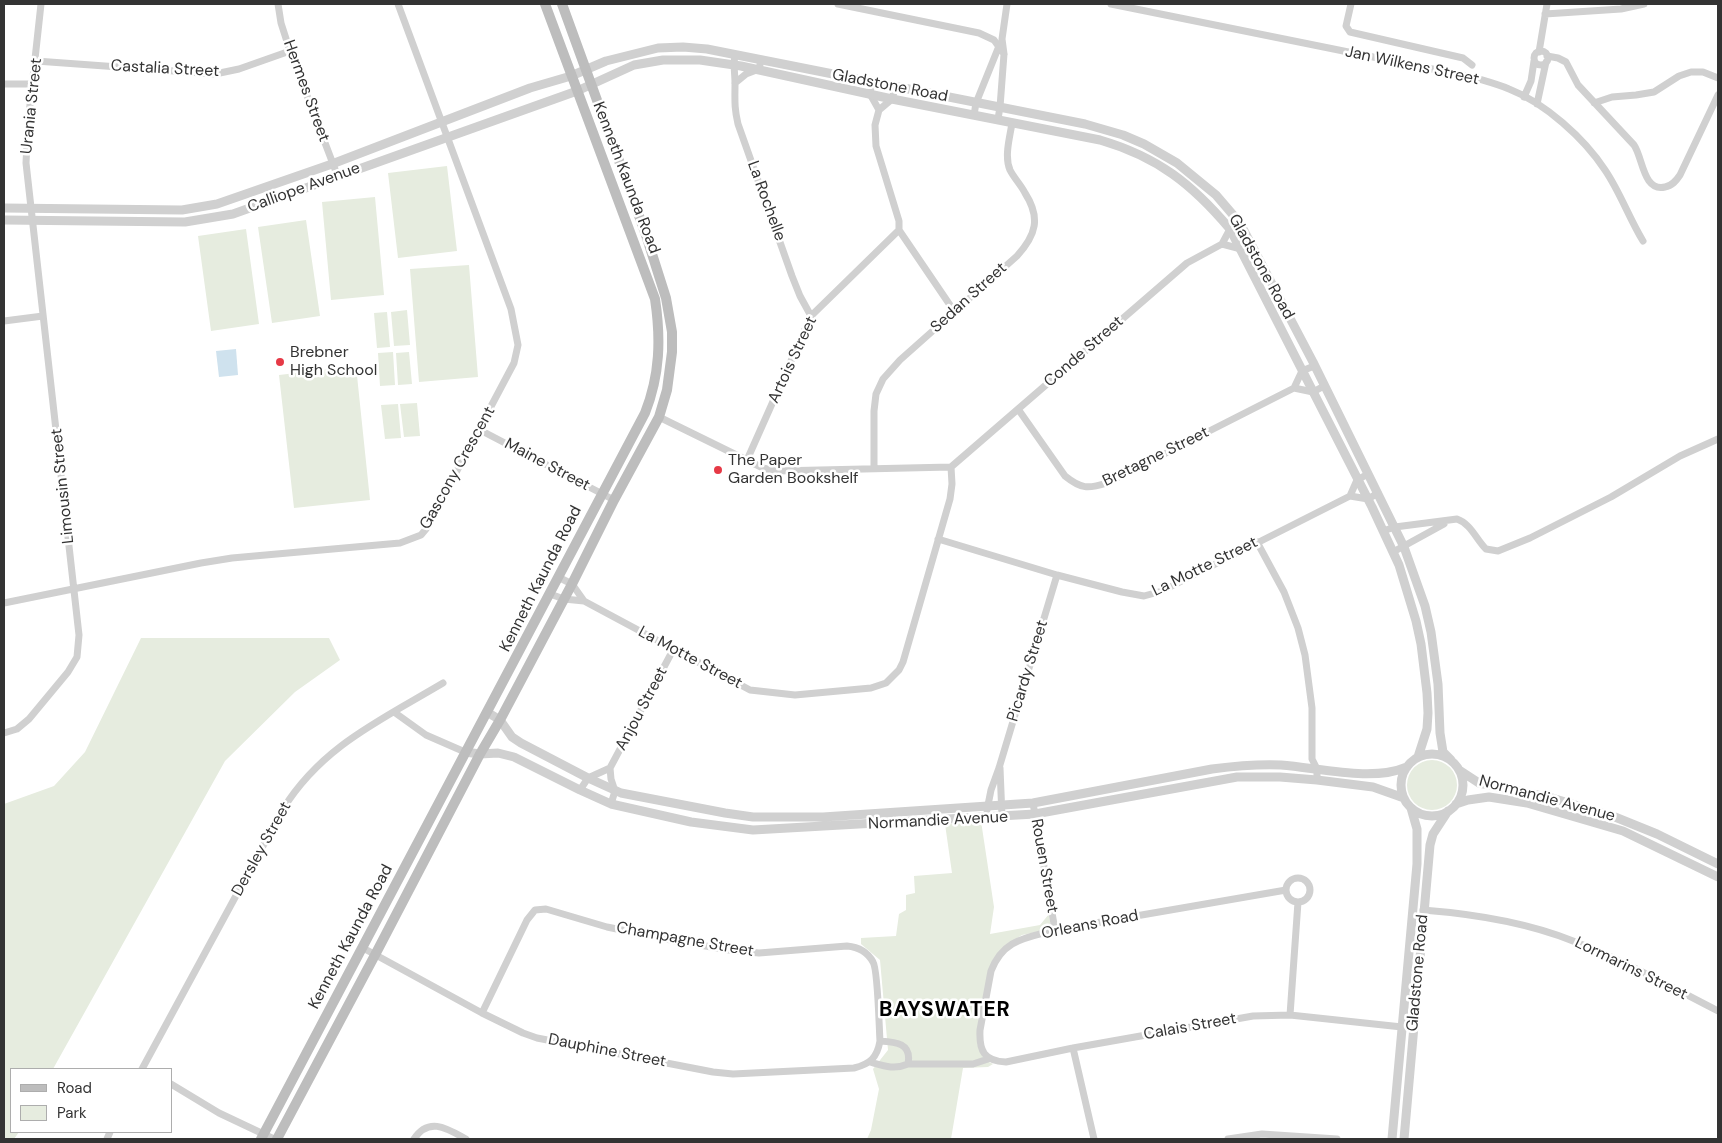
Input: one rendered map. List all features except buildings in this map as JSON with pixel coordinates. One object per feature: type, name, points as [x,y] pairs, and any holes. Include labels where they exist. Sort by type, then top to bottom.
[{"type":"main road","name":"Kenneth Kaunda Road","points":[[262,1137],[465,752],[528,637],[645,413],[653,391],[657,371],[659,336],[655,299],[545,4]]},
{"type":"main road","name":"Kenneth Kaunda Road","points":[[275,1139],[572,584],[614,500],[659,417],[667,390],[672,352],[672,332],[666,298],[646,235],[562,4]]},
{"type":"main road","points":[[633,241],[646,235]]},
{"type":"main road","points":[[528,637],[541,643]]},
{"type":"street","name":"Urania Street","points":[[32,208],[26,163],[28,123],[41,4]]},
{"type":"street","name":"Hermes Street","points":[[278,4],[281,23],[290,51],[338,177]]},
{"type":"street","name":"Gascony Crescent","points":[[4,602],[159,570],[232,558],[400,543],[421,535],[435,514],[514,363],[517,354],[517,334],[512,309],[398,4]]},
{"type":"street","points":[[838,4],[979,33],[990,37],[1004,54]]},
{"type":"street","points":[[974,115],[976,103],[1002,39],[1007,4]]},
{"type":"street","name":"Jan Wilkens Street","points":[[1111,4],[1472,77],[1510,89],[1557,118],[1588,148],[1605,169],[1643,241]]},
{"type":"street","points":[[1350,4],[1346,26],[1350,32],[1463,58],[1472,65]]},
{"type":"street","points":[[1524,97],[1531,81],[1535,54],[1538,52],[1547,4]]},
{"type":"street","points":[[1545,14],[1621,9],[1644,4]]},
{"type":"street","points":[[998,119],[1004,54],[1002,39]]},
{"type":"street","name":"Gladstone Road","points":[[586,69],[623,56],[658,48],[683,47],[707,49],[734,59],[872,82],[1103,128],[1144,144],[1177,163],[1195,177],[1216,195],[1240,223],[1404,547],[1425,606],[1435,651],[1440,733],[1443,752],[1451,760]]},
{"type":"street","name":"Castalia Street","points":[[36,61],[215,74],[231,72],[290,51]]},
{"type":"street","points":[[1537,104],[1547,59],[1543,52],[1538,52]]},
{"type":"street","points":[[1534,61],[1540,65],[1547,59],[1558,58],[1566,62],[1575,80],[1634,145],[1640,156],[1646,177],[1654,186],[1660,188],[1673,184],[1680,175],[1718,95]]},
{"type":"street","name":"Gladstone Road","points":[[592,84],[634,65],[663,60],[734,59]]},
{"type":"street","name":"La Rochelle","points":[[734,59],[734,99],[738,124],[795,283],[811,316]]},
{"type":"street","name":"Gladstone Road","points":[[760,64],[892,99],[1100,140],[1140,154],[1171,172],[1207,203],[1230,229],[1241,249],[1368,499],[1399,565],[1414,614],[1423,661],[1428,713],[1427,729],[1418,758]]},
{"type":"street","points":[[735,83],[760,64]]},
{"type":"street","name":"Calliope Avenue","points":[[4,208],[156,210],[197,208],[239,198],[530,88],[571,76],[586,69]]},
{"type":"street","points":[[1594,103],[1612,97],[1654,92],[1679,76],[1690,72],[1703,72],[1718,78]]},
{"type":"street","points":[[872,82],[870,94],[879,110]]},
{"type":"street","points":[[4,84],[33,84]]},
{"type":"street","name":"Calliope Avenue","points":[[4,220],[185,222],[234,214],[592,84]]},
{"type":"street","points":[[895,88],[892,99],[879,110],[876,125],[876,146],[899,221],[899,230],[954,311]]},
{"type":"street","points":[[1025,126],[1028,113]]},
{"type":"street","name":"Sedan Street","points":[[874,468],[875,402],[879,385],[900,360],[1017,256],[1030,240],[1034,231],[1035,216],[1032,206],[1027,194],[1010,170],[1008,152],[1012,123]]},
{"type":"street","name":"Limousin Street","points":[[4,733],[17,729],[29,719],[74,664],[79,646],[32,208]]},
{"type":"street","points":[[1240,223],[1230,229],[1222,244],[1241,249],[1251,244]]},
{"type":"street","name":"Artois Street","points":[[748,460],[811,316],[899,230]]},
{"type":"street","name":"Conde Street","points":[[951,467],[1187,263],[1222,244]]},
{"type":"street","points":[[4,321],[43,316]]},
{"type":"street","points":[[1314,366],[1302,371],[1294,388],[1313,392],[1324,386]]},
{"type":"street","name":"Bretagne Street","points":[[1018,409],[1065,476],[1084,488],[1107,483],[1294,388]]},
{"type":"street","points":[[659,417],[762,468],[776,471],[951,467]]},
{"type":"street","name":"Maine Street","points":[[480,430],[614,500]]},
{"type":"street","points":[[1383,532],[1395,527],[1457,519],[1461,520],[1474,532],[1486,549],[1498,551],[1530,538],[1611,497],[1680,456],[1718,439]]},
{"type":"street","name":"La Motte Street","points":[[558,577],[572,584],[584,600],[750,690],[795,695],[880,686],[892,678],[903,662],[951,492],[951,467]]},
{"type":"street","points":[[1368,474],[1357,480],[1350,496],[1368,499],[1378,493]]},
{"type":"street","name":"La Motte Street","points":[[938,539],[1057,575],[1134,595],[1152,594],[1350,496]]},
{"type":"street","points":[[1393,552],[1448,521]]},
{"type":"street","points":[[1257,542],[1284,592],[1298,628],[1305,655],[1312,708],[1312,759],[1317,769],[1317,780]]},
{"type":"street","name":"Picardy Street","points":[[987,818],[991,790],[1000,768],[1057,575]]},
{"type":"street","name":"La Motte Street","points":[[550,594],[564,599],[584,600]]},
{"type":"street","name":"Anjou Street","points":[[588,778],[610,768],[674,650]]},
{"type":"street","name":"Dersley Street","points":[[144,1068],[292,795],[327,756],[352,737],[443,683]]},
{"type":"street","points":[[394,712],[426,735],[465,752]]},
{"type":"street","name":"Normandie Avenue","points":[[487,712],[500,720],[516,740],[615,791],[753,817],[790,818],[1033,803],[1212,769],[1263,764],[1373,774],[1395,772],[1407,766]]},
{"type":"street","name":"Normandie Avenue","points":[[465,752],[514,757],[611,804],[691,822],[764,831],[1035,814],[1220,779],[1257,776],[1301,778],[1373,787],[1404,798]]},
{"type":"street","points":[[1435,754],[1451,760],[1459,770],[1463,788],[1460,796],[1456,804],[1441,815],[1425,815],[1411,808],[1404,798],[1401,788],[1402,776],[1407,766],[1418,758],[1435,754]]},
{"type":"street","points":[[1301,778],[1303,767],[1312,759]]},
{"type":"street","name":"Anjou Street","points":[[610,768],[615,791],[611,804]]},
{"type":"street","name":"Picardy Street","points":[[1000,768],[1002,817]]},
{"type":"street","name":"Normandie Avenue","points":[[1459,770],[1479,783],[1552,798],[1615,817],[1657,834],[1718,864]]},
{"type":"street","points":[[580,790],[588,778]]},
{"type":"street","name":"Normandie Avenue","points":[[1456,804],[1489,797],[1527,803],[1623,831],[1718,877]]},
{"type":"street","name":"Rouen Street","points":[[1033,803],[1055,930]]},
{"type":"street","name":"Gladstone Road","points":[[1392,1137],[1418,842],[1415,819],[1411,808]]},
{"type":"street","name":"Gladstone Road","points":[[1404,1137],[1430,845],[1433,834],[1448,811]]},
{"type":"street","points":[[723,827],[725,813]]},
{"type":"street","points":[[1300,878],[1310,888],[1309,895],[1304,900],[1298,902],[1288,897],[1286,890],[1288,884],[1293,879],[1300,878]]},
{"type":"street","name":"Orleans Road","points":[[986,1056],[979,1038],[994,963],[1004,950],[1018,940],[1055,930],[1286,890]]},
{"type":"street","points":[[1412,918],[1424,910],[1414,901]]},
{"type":"street","points":[[1290,1015],[1298,902]]},
{"type":"street","name":"Champagne Street","points":[[482,1013],[527,920],[535,910],[546,909],[607,927],[700,946],[746,952],[759,953],[847,946],[857,947],[874,964],[880,1041],[878,1052],[870,1062]]},
{"type":"street","name":"Lormarins Street","points":[[1424,910],[1490,918],[1572,940],[1601,952],[1718,1011]]},
{"type":"street","name":"Dauphine Street","points":[[363,948],[482,1013],[537,1038],[713,1072],[750,1074],[854,1068],[870,1062]]},
{"type":"street","name":"Calais Street","points":[[986,1056],[997,1062],[1006,1062],[1253,1016],[1290,1015],[1403,1022]]},
{"type":"street","points":[[1403,1022],[1409,1016],[1414,1018]]},
{"type":"street","points":[[1402,1037],[1412,1037]]},
{"type":"street","points":[[880,1041],[896,1042],[904,1046],[908,1051],[908,1064]]},
{"type":"street","points":[[1073,1048],[1094,1139]]},
{"type":"street","points":[[870,1062],[899,1068],[908,1064],[973,1064],[986,1056]]},
{"type":"street","points":[[172,1085],[262,1137],[275,1139]]},
{"type":"street","points":[[414,1139],[421,1131],[434,1126],[443,1127],[466,1139]]},
{"type":"street","points":[[1228,1139],[1262,1134],[1337,1139]]},
{"type":"street","points":[[1392,1137],[1404,1137]]},
{"type":"green space","points":[[447,166],[457,251],[398,258],[388,173]]},
{"type":"green space","points":[[375,197],[384,295],[331,300],[322,202]]},
{"type":"green space","points":[[306,220],[320,316],[272,323],[258,227]]},
{"type":"green space","points":[[246,229],[259,324],[211,331],[198,236]]},
{"type":"green space","points":[[469,265],[478,377],[419,382],[410,269]]},
{"type":"green space","points":[[407,310],[410,345],[394,346],[391,312]]},
{"type":"green space","points":[[387,312],[390,347],[377,348],[374,313]]},
{"type":"green space","points":[[393,352],[395,385],[380,386],[378,353]]},
{"type":"green space","points":[[409,352],[412,384],[398,385],[396,353]]},
{"type":"green space","points":[[356,366],[370,500],[294,508],[279,375]]},
{"type":"green space","points":[[417,403],[420,436],[404,437],[400,404]]},
{"type":"green space","points":[[398,404],[401,438],[385,439],[381,405]]},
{"type":"green space","points":[[141,638],[329,638],[340,660],[295,692],[225,761],[54,1068],[10,1068],[10,1133],[18,1133],[14,1139],[4,1139],[4,804],[54,786],[85,752]]},
{"type":"green space","points":[[1427,760],[1437,760],[1450,767],[1457,780],[1457,790],[1450,803],[1437,810],[1427,810],[1418,806],[1411,799],[1407,790],[1407,780],[1411,771],[1418,764]]},
{"type":"green space","points":[[981,821],[994,907],[990,934],[1040,925],[1049,914],[1051,929],[1022,935],[1009,943],[996,959],[979,1036],[987,1061],[993,1064],[988,1067],[963,1068],[951,1139],[867,1139],[871,1130],[879,1089],[873,1069],[888,1050],[880,960],[861,944],[861,938],[896,936],[899,914],[906,910],[906,895],[915,893],[914,876],[952,873],[945,824]]},
{"type":"water","points":[[236,349],[238,375],[219,377],[216,351]]},
{"type":"place","name":"Brebner High School","points":[[280,362]]},
{"type":"place","name":"The Paper Garden Bookshelf","points":[[718,470]]},
{"type":"district","name":"BAYSWATER","points":[[945,1010]]}]
